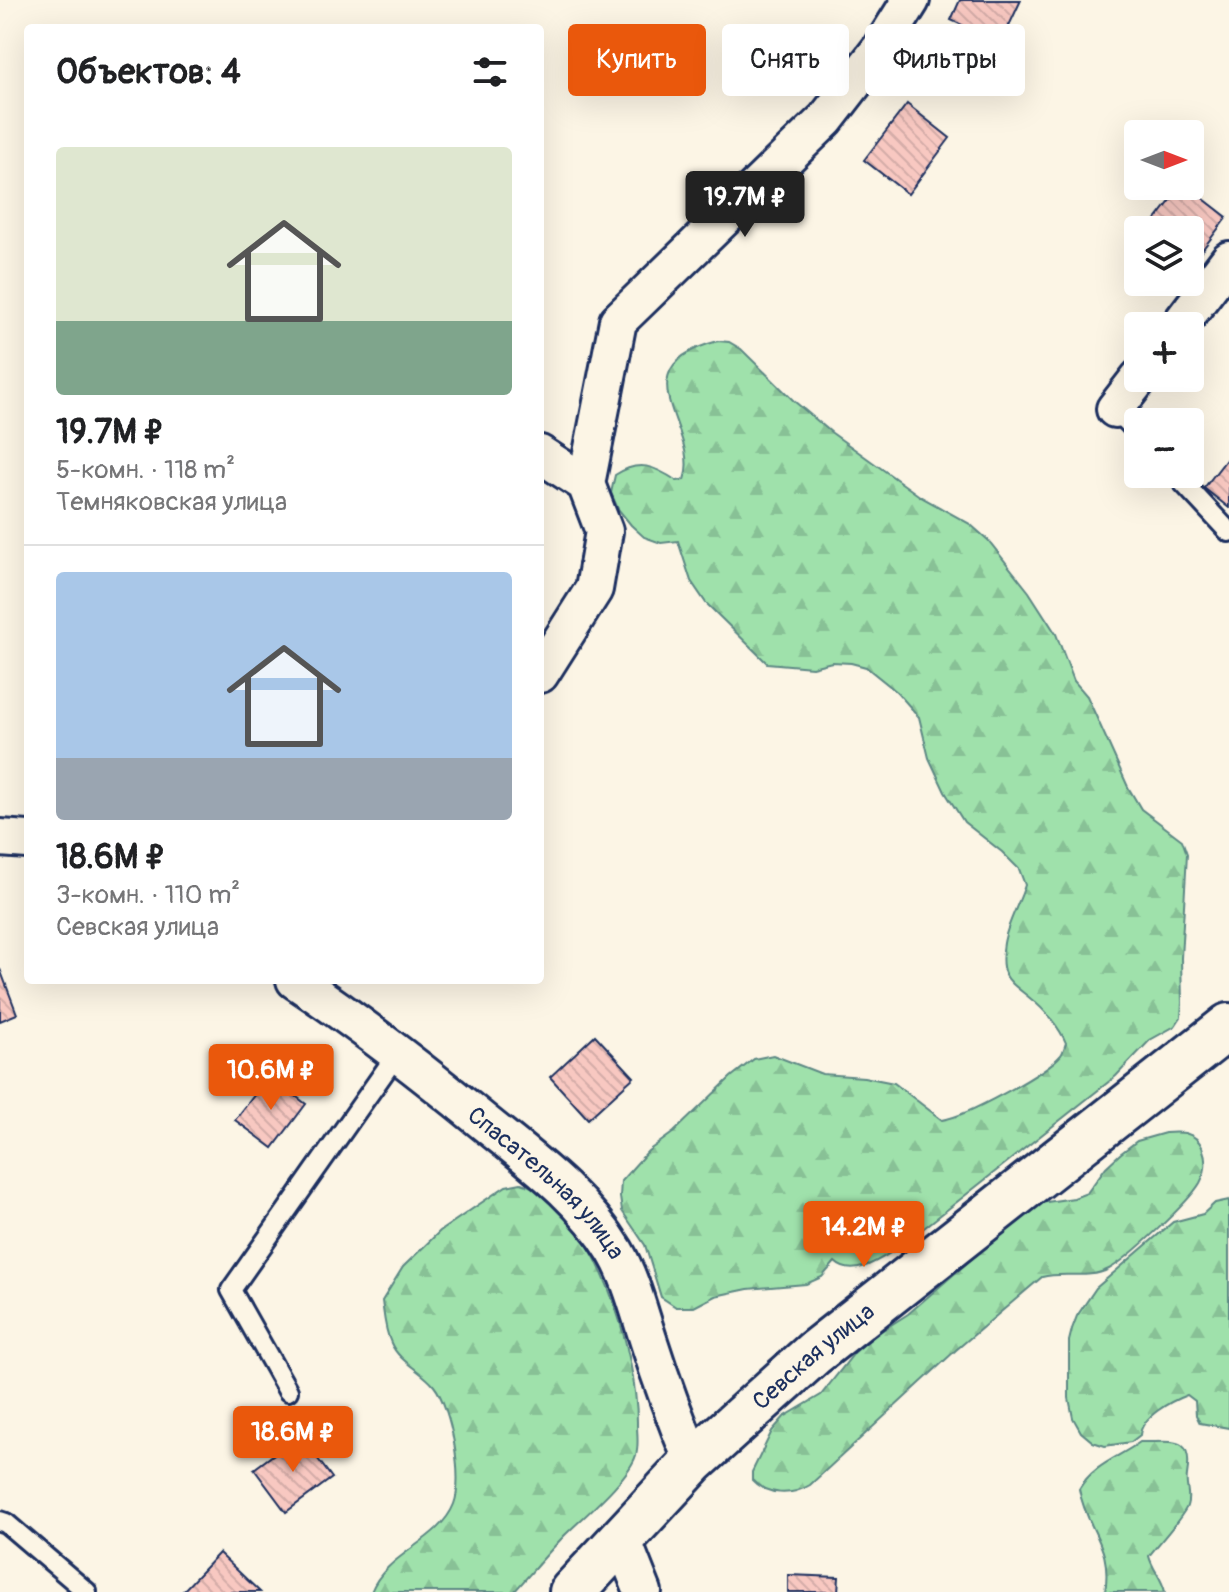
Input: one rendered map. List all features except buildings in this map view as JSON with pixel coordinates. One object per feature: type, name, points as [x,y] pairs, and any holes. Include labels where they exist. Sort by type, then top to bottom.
[{"type":"street","points":[[544,668],[594,589],[604,531],[586,484],[618,321],[826,119],[881,48],[911,0]]},
{"type":"street","points":[[1190,312],[1229,260]]},
{"type":"street","points":[[544,457],[586,484]]},
{"type":"street","points":[[0,838],[24,840]]},
{"type":"street","name":"Спасательная улица","points":[[310,984],[340,992],[397,1054],[558,1182],[595,1222],[616,1253],[631,1288],[671,1408],[693,1462]]},
{"type":"street","name":"Севская улица","points":[[572,1592],[693,1462],[814,1353],[1229,1026]]},
{"type":"street","points":[[622,1539],[643,1592]]},
{"type":"lane","points":[[1188,488],[1229,532]]},
{"type":"lane","points":[[288,1391],[231,1290],[397,1054]]},
{"type":"lane","points":[[0,1521],[87,1592]]},
{"type":"green space","points":[[718,341],[729,342],[741,349],[832,433],[921,497],[970,524],[988,540],[1029,592],[1056,634],[1074,681],[1087,696],[1141,809],[1182,840],[1187,854],[1181,958],[1182,1003],[1181,1017],[1175,1026],[1150,1040],[1116,1076],[900,1247],[859,1268],[843,1267],[835,1262],[822,1277],[806,1284],[748,1289],[715,1296],[694,1307],[676,1307],[661,1297],[645,1245],[622,1211],[621,1181],[648,1151],[674,1132],[754,1059],[773,1055],[822,1074],[894,1083],[942,1120],[986,1103],[1023,1083],[1053,1063],[1062,1054],[1066,1043],[1046,1013],[1011,982],[1004,971],[1002,954],[1006,936],[1025,885],[1019,869],[964,822],[929,758],[919,717],[897,692],[866,667],[832,662],[812,667],[767,663],[706,603],[691,581],[678,541],[661,543],[644,537],[618,509],[611,493],[615,475],[624,470],[646,466],[677,481],[684,480],[686,461],[683,441],[667,384],[672,367],[688,353]]},
{"type":"green space","points":[[1165,1133],[1182,1133],[1196,1138],[1205,1156],[1204,1174],[1184,1203],[1130,1254],[1101,1272],[1042,1277],[956,1350],[810,1485],[780,1493],[765,1489],[752,1480],[752,1472],[772,1431],[784,1417],[821,1395],[855,1352],[872,1337],[908,1314],[1026,1212],[1040,1203],[1087,1193],[1120,1154],[1137,1141]]},
{"type":"green space","points":[[521,1183],[548,1197],[571,1220],[608,1286],[630,1361],[638,1440],[636,1455],[615,1486],[563,1537],[514,1592],[371,1592],[388,1567],[447,1517],[457,1493],[457,1461],[446,1410],[434,1386],[395,1350],[387,1333],[382,1301],[403,1267],[440,1231],[506,1186]]},
{"type":"green space","points":[[1229,1200],[1229,1428],[1200,1423],[1195,1401],[1187,1395],[1151,1416],[1140,1435],[1131,1442],[1105,1446],[1093,1442],[1081,1432],[1073,1418],[1069,1398],[1069,1341],[1077,1316],[1096,1288],[1173,1222],[1203,1214],[1215,1203]]},
{"type":"green space","points":[[1140,1442],[1171,1442],[1184,1447],[1188,1462],[1188,1502],[1181,1517],[1149,1556],[1165,1592],[1105,1592],[1107,1576],[1102,1550],[1079,1489],[1099,1467]]}]
